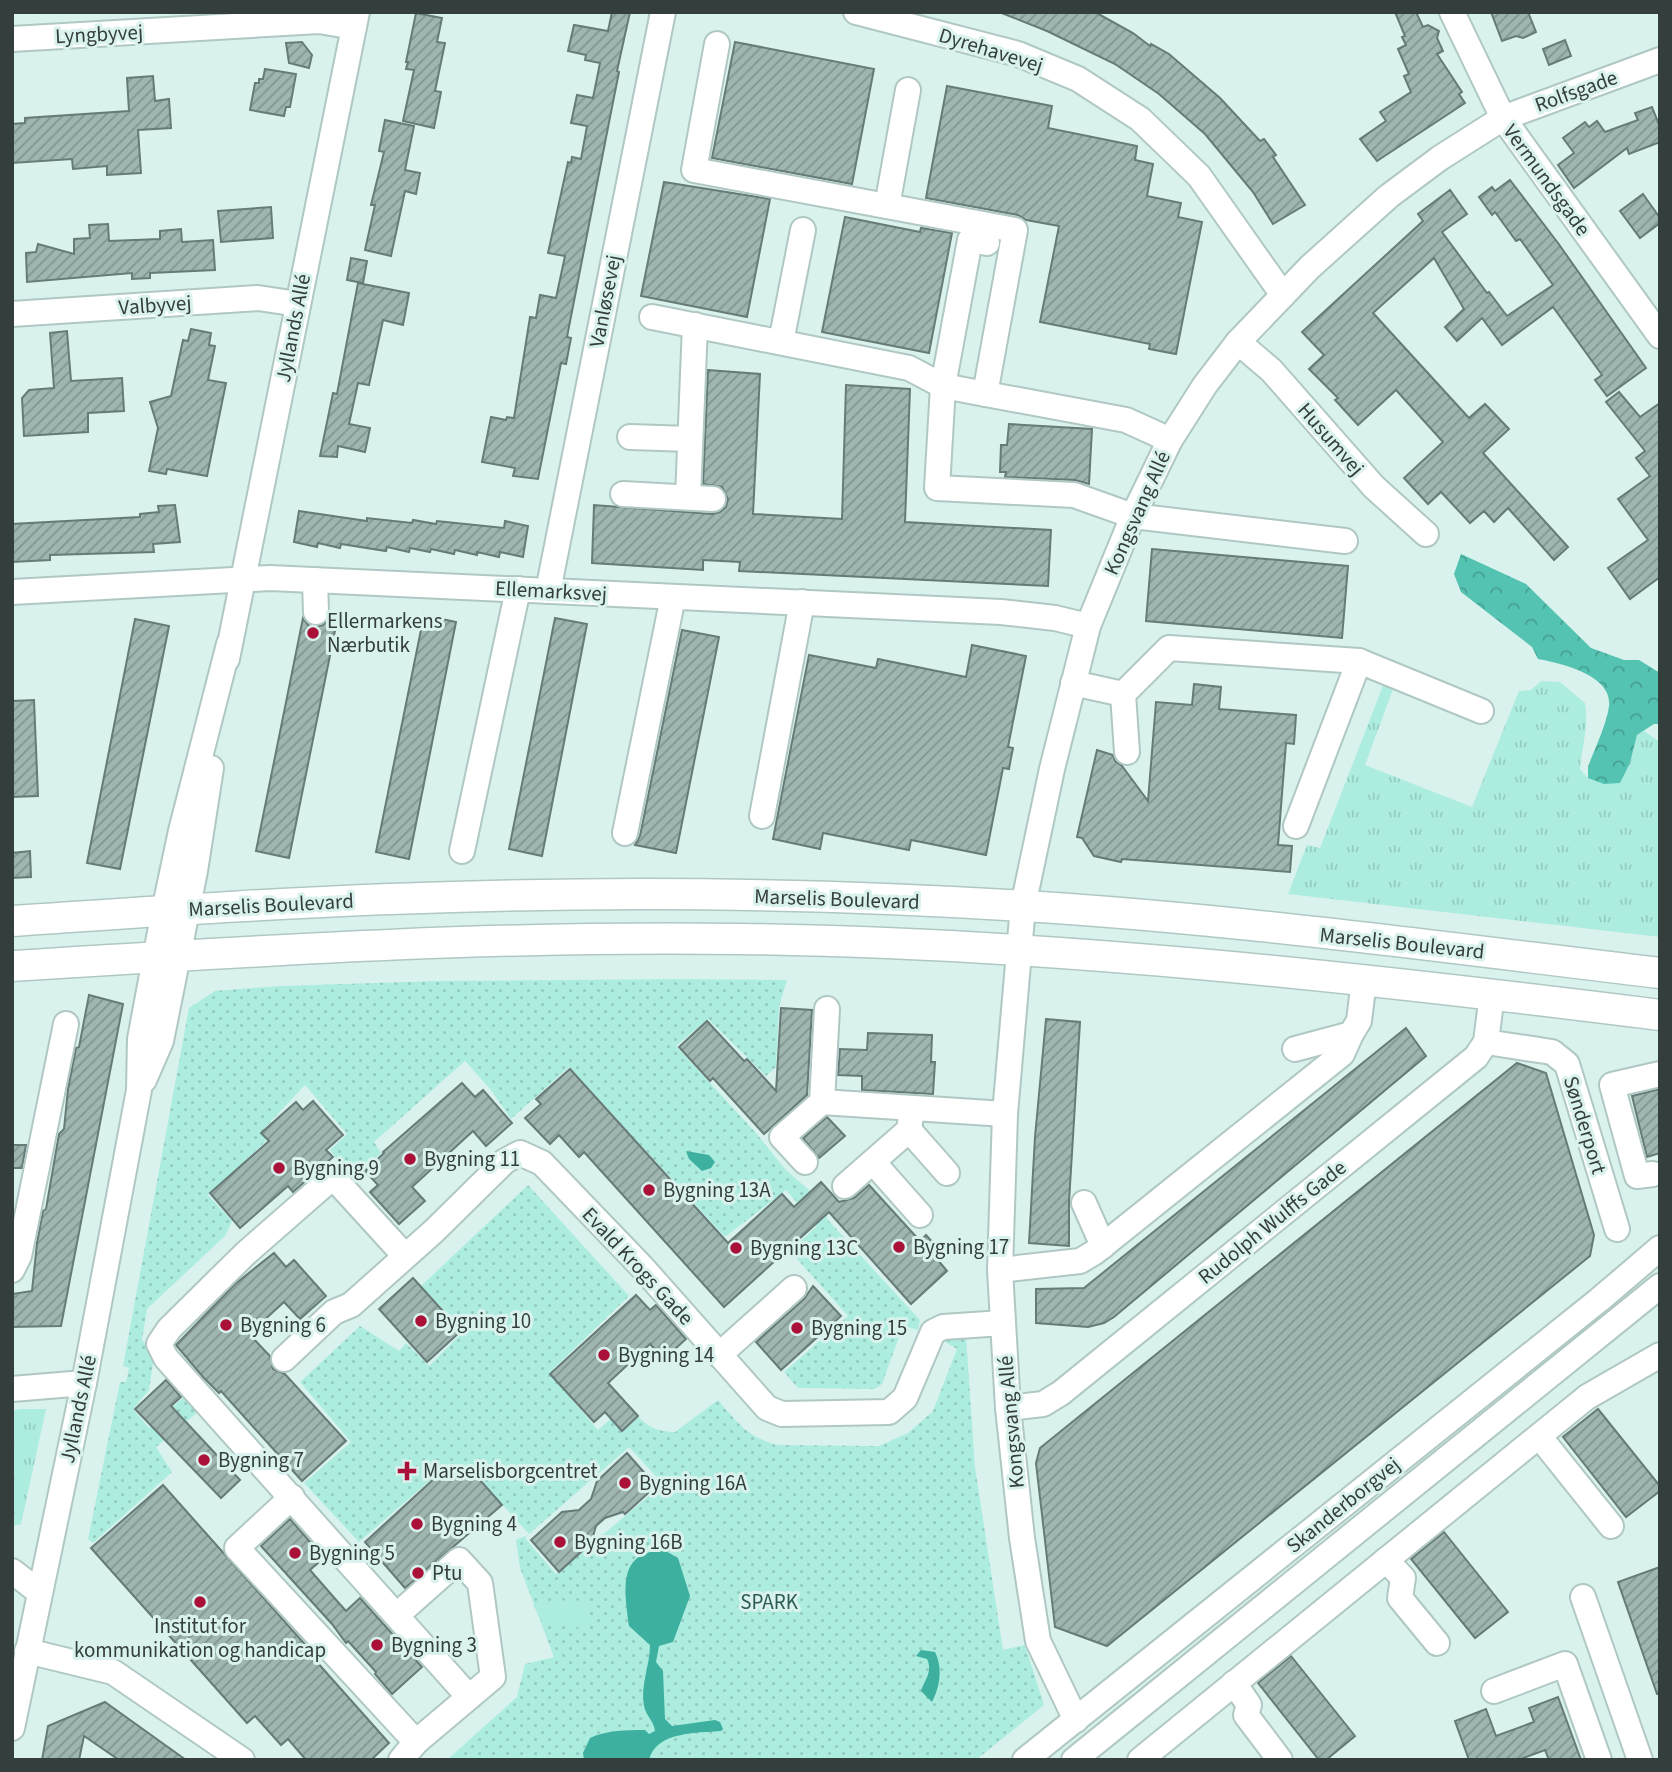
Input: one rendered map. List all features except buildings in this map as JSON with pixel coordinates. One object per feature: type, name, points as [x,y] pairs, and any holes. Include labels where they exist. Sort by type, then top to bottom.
[{"type":"main road","name":"Marselis Boulevard","points":[[12,921],[452,897],[615,895],[820,898],[1023,906],[1169,917],[1660,973]]},
{"type":"main road","name":"Marselis Boulevard","points":[[12,966],[338,946],[580,938],[746,939],[1018,951],[1247,968],[1660,1014]]},
{"type":"street","name":"Vanløsevej","points":[[548,591],[663,12]]},
{"type":"street","name":"Dyrehavevej","points":[[856,12],[1018,54],[1078,79],[1140,119],[1199,176],[1283,295]]},
{"type":"street","name":"Vermundsgade","points":[[1452,12],[1503,118],[1660,336]]},
{"type":"street","name":"Lyngbyvej","points":[[12,39],[355,20]]},
{"type":"street","name":"Jyllands Allé","points":[[12,1728],[84,1384],[139,1090],[140,1038],[167,956],[176,910],[181,831],[229,644],[355,20]]},
{"type":"street","points":[[717,44],[694,170],[1015,230],[985,394]]},
{"type":"street","name":"Rolfsgade","points":[[1389,196],[1440,158],[1503,118],[1660,60]]},
{"type":"street","points":[[887,206],[908,90]]},
{"type":"street","name":"Kongsvang Allé","points":[[1076,1720],[1038,1641],[1022,1538],[1008,1408],[1000,1270],[1005,1114],[1023,906],[1052,769],[1088,626],[1133,516],[1170,439],[1205,384],[1238,342],[1283,295],[1389,196]]},
{"type":"street","points":[[781,342],[803,230]]},
{"type":"street","points":[[988,243],[970,240],[943,386],[937,488],[1074,495],[1133,516],[1345,541]]},
{"type":"street","name":"Valbyvej","points":[[12,314],[258,299],[298,304]]},
{"type":"street","points":[[652,317],[909,368],[943,386],[1126,420],[1170,439]]},
{"type":"street","points":[[688,498],[695,325]]},
{"type":"street","name":"Husumvej","points":[[1238,342],[1271,370],[1374,487],[1426,534]]},
{"type":"street","points":[[630,436],[690,439]]},
{"type":"street","points":[[623,494],[713,499]]},
{"type":"street","name":"Ellemarksvej","points":[[12,592],[243,578],[315,580],[1001,612],[1055,618],[1088,626]]},
{"type":"street","points":[[315,580],[316,612]]},
{"type":"street","points":[[462,851],[518,589]]},
{"type":"street","points":[[625,833],[674,597]]},
{"type":"street","points":[[762,816],[802,602]]},
{"type":"street","points":[[1127,752],[1123,694],[1169,648],[1359,661],[1481,711]]},
{"type":"street","points":[[1296,826],[1359,661]]},
{"type":"street","points":[[1073,683],[1123,694]]},
{"type":"street","points":[[1000,1270],[1080,1261],[1103,1246],[1342,1054],[1359,1021],[1364,980]]},
{"type":"street","points":[[1486,1042],[1492,994]]},
{"type":"street","points":[[805,1162],[782,1137],[822,1101],[827,1009]]},
{"type":"street","points":[[12,1270],[19,1256],[66,1024]]},
{"type":"street","points":[[1295,1049],[1351,1034]]},
{"type":"street","name":"Sønderport","points":[[1486,1042],[1552,1052],[1567,1064],[1616,1229]]},
{"type":"street","name":"Rudolph Wulffs Gade","points":[[1008,1408],[1043,1404],[1061,1393],[1476,1057],[1486,1042]]},
{"type":"street","points":[[1653,1174],[1637,1176],[1612,1086],[1660,1074]]},
{"type":"street","points":[[822,1101],[910,1119],[1005,1114]]},
{"type":"street","points":[[845,1186],[873,1162],[910,1119]]},
{"type":"street","points":[[910,1119],[947,1173]]},
{"type":"street","name":"Evald Krogs Gade","points":[[284,1359],[334,1312],[351,1305],[434,1231],[505,1161],[520,1153],[542,1163],[642,1267],[767,1408],[782,1414],[889,1412],[905,1398],[933,1332],[943,1327],[1003,1323]]},
{"type":"street","points":[[873,1162],[920,1216]]},
{"type":"street","points":[[405,1256],[333,1177],[246,1253],[169,1328],[159,1344],[166,1357],[469,1697]]},
{"type":"street","points":[[1084,1203],[1103,1246]]},
{"type":"street","name":"Skanderborgvej","points":[[1024,1760],[1599,1300],[1660,1248]]},
{"type":"street","points":[[719,1355],[793,1288]]},
{"type":"street","name":"Skanderborgvej","points":[[1074,1760],[1656,1298]]},
{"type":"street","points":[[1140,1760],[1587,1397],[1660,1355]]},
{"type":"street","points":[[12,1389],[84,1384]]},
{"type":"street","points":[[1539,1436],[1611,1526]]},
{"type":"street","points":[[292,1497],[237,1548],[409,1751],[493,1677],[480,1583],[460,1560],[397,1615]]},
{"type":"street","points":[[1386,1560],[1403,1578],[1399,1598],[1437,1643]]},
{"type":"street","points":[[12,1571],[39,1592]]},
{"type":"street","points":[[1583,1597],[1640,1760]]},
{"type":"street","points":[[27,1651],[113,1672],[242,1760]]},
{"type":"street","points":[[1494,1691],[1565,1664],[1599,1760]]},
{"type":"street","points":[[1234,1683],[1250,1705],[1246,1715],[1280,1760]]},
{"type":"green space","points":[[1461,554],[1526,584],[1591,648],[1624,660],[1639,660],[1660,673],[1660,724],[1654,724],[1637,735],[1630,763],[1620,783],[1604,784],[1588,778],[1588,767],[1608,713],[1608,695],[1603,686],[1571,667],[1538,659],[1532,647],[1461,592],[1454,574]]},
{"type":"green space","points":[[1541,681],[1560,682],[1585,703],[1586,728],[1580,769],[1588,778],[1630,763],[1637,735],[1644,731],[1660,742],[1660,937],[1288,894],[1307,845],[1320,848],[1384,683],[1393,687],[1392,692],[1365,765],[1472,807],[1519,691],[1531,690]]},
{"type":"green space","points":[[787,980],[779,1007],[776,1067],[766,1076],[708,1019],[676,1046],[756,1133],[785,1169],[828,1207],[827,1219],[920,1320],[918,1330],[903,1326],[882,1384],[875,1389],[798,1388],[784,1372],[848,1316],[790,1251],[817,1226],[786,1190],[725,1237],[569,1067],[511,1119],[491,1090],[465,1061],[374,1142],[381,1153],[353,1181],[330,1150],[347,1134],[305,1085],[261,1132],[266,1141],[208,1195],[232,1221],[225,1236],[147,1309],[142,1340],[154,1356],[149,1390],[133,1409],[149,1428],[186,1395],[200,1410],[156,1447],[172,1472],[93,1543],[88,1539],[120,1382],[126,1382],[129,1368],[123,1366],[189,1008],[215,991],[280,986],[438,981]]},
{"type":"green space","name":"SPARK","points":[[528,1185],[629,1296],[549,1373],[598,1430],[627,1404],[653,1428],[675,1432],[718,1400],[737,1422],[751,1433],[778,1445],[879,1446],[908,1433],[933,1411],[957,1349],[942,1340],[948,1337],[966,1337],[975,1467],[1003,1650],[1025,1645],[1044,1705],[976,1760],[447,1760],[517,1697],[525,1664],[554,1657],[520,1568],[516,1540],[528,1535],[525,1538],[556,1574],[663,1484],[629,1447],[529,1534],[469,1468],[461,1474],[450,1463],[359,1542],[304,1483],[351,1442],[300,1382],[360,1326],[399,1351],[406,1343],[429,1366],[464,1331],[421,1286]]},
{"type":"green space","points":[[46,1409],[21,1524],[12,1526],[12,1411]]},
{"type":"green space","points":[[574,1599],[585,1604],[590,1610],[589,1623],[583,1628],[543,1623],[533,1605]]},
{"type":"shaded area","points":[[686,1151],[709,1155],[715,1162],[711,1168],[702,1171],[689,1159]]},
{"type":"shaded area","points":[[664,1550],[678,1558],[690,1596],[673,1642],[659,1646],[656,1662],[663,1671],[665,1719],[672,1726],[715,1720],[720,1722],[723,1729],[679,1735],[669,1739],[653,1751],[649,1760],[584,1760],[583,1753],[590,1738],[596,1735],[624,1730],[645,1730],[649,1734],[655,1731],[645,1710],[643,1698],[650,1645],[629,1626],[626,1587],[631,1566],[638,1558],[649,1552]]},
{"type":"shaded area","points":[[921,1650],[935,1652],[939,1664],[939,1684],[932,1702],[921,1691],[929,1668],[927,1659],[916,1656]]},
{"type":"place","name":"Ellermarkens Nærbutik","points":[[313,633]]},
{"type":"place","name":"Bygning 11","points":[[410,1159]]},
{"type":"place","name":"Bygning 9","points":[[279,1168]]},
{"type":"place","name":"Bygning 13A","points":[[649,1190]]},
{"type":"place","name":"Bygning 17","points":[[899,1247]]},
{"type":"place","name":"Bygning 13C","points":[[736,1248]]},
{"type":"place","name":"Bygning 10","points":[[421,1321]]},
{"type":"place","name":"Bygning 6","points":[[226,1325]]},
{"type":"place","name":"Bygning 15","points":[[797,1328]]},
{"type":"place","name":"Bygning 14","points":[[604,1355]]},
{"type":"place","name":"Bygning 7","points":[[204,1460]]},
{"type":"place","name":"Marselisborgcentret","points":[[407,1471]]},
{"type":"place","name":"Bygning 16A","points":[[625,1483]]},
{"type":"place","name":"Bygning 4","points":[[417,1524]]},
{"type":"place","name":"Bygning 16B","points":[[560,1542]]},
{"type":"place","name":"Bygning 5","points":[[295,1553]]},
{"type":"place","name":"Ptu","points":[[418,1573]]},
{"type":"place","name":"Institut for kommunikation og handicap","points":[[200,1602]]},
{"type":"place","name":"Bygning 3","points":[[377,1645]]}]
